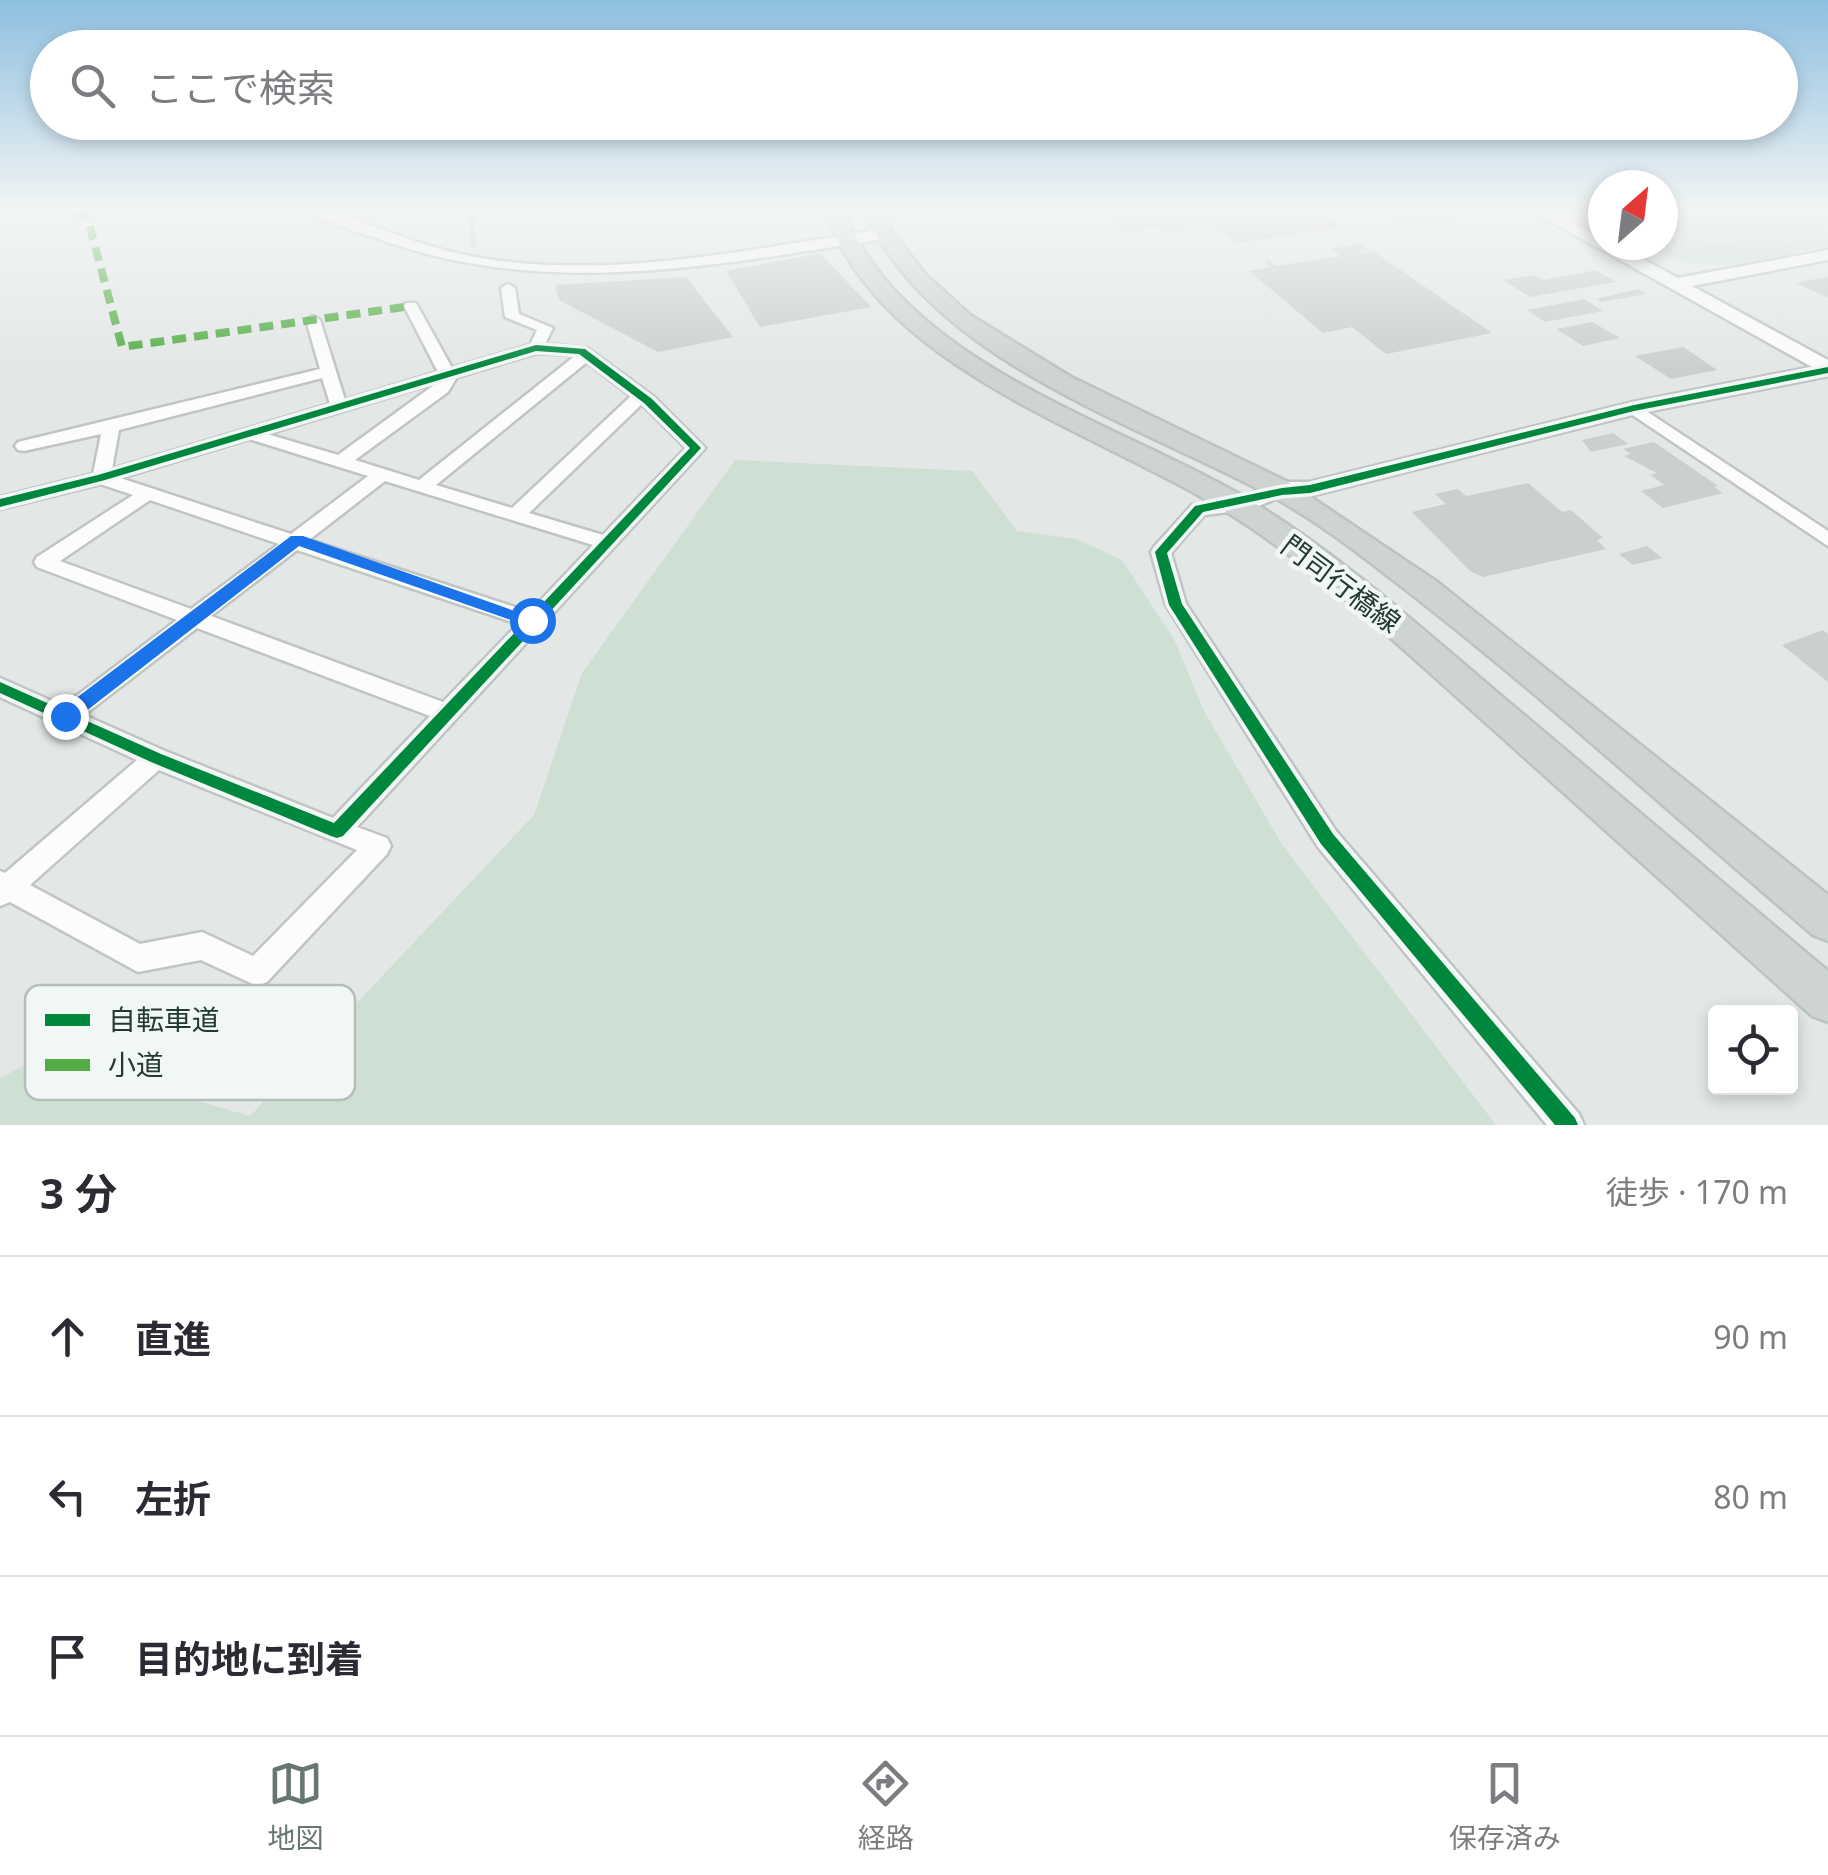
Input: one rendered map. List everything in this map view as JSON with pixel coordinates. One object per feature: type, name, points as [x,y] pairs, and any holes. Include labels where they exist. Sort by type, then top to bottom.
[{"type":"main road","name":"門司行橋線","points":[[867,264],[880,284],[926,330],[992,378],[1030,402],[1238,506],[1379,610],[1828,1000]]},
{"type":"main road","name":"門司行橋線","points":[[908,264],[962,320],[1019,358],[1280,489],[1425,589],[1828,920]]},
{"type":"street","points":[[492,264],[563,271],[651,264]]},
{"type":"street","points":[[1648,264],[1828,352]]},
{"type":"street","points":[[1659,264],[1828,369]]},
{"type":"street","points":[[1685,282],[1778,264]]},
{"type":"street","points":[[508,288],[512,317],[545,328],[536,348]]},
{"type":"street","points":[[410,306],[448,377]]},
{"type":"street","points":[[313,320],[340,408]]},
{"type":"street","points":[[0,503],[250,435],[536,348],[586,355],[642,396],[696,448],[337,831]]},
{"type":"street","points":[[423,486],[586,355]]},
{"type":"street","points":[[1568,1125],[1327,839],[1176,605],[1161,552],[1199,509],[1238,506],[1280,489],[1310,489],[1634,408],[1828,369]]},
{"type":"street","points":[[24,446],[329,371]]},
{"type":"street","points":[[342,461],[442,389],[448,377]]},
{"type":"street","points":[[516,514],[642,396]]},
{"type":"street","points":[[1634,408],[1828,540]]},
{"type":"street","points":[[100,478],[112,427]]},
{"type":"street","points":[[250,435],[604,542]]},
{"type":"street","points":[[65,716],[384,473]]},
{"type":"street","points":[[100,478],[532,620]]},
{"type":"street","points":[[148,493],[44,562],[446,713]]},
{"type":"street","points":[[0,688],[156,758],[378,846],[257,972],[202,946],[138,958],[3,888],[156,758]]},
{"type":"green space","points":[[735,460],[972,471],[1017,531],[1077,539],[1122,560],[1174,639],[1204,711],[1283,846],[1496,1125],[0,1125],[0,1078],[25,1065],[25,1100],[194,1100],[250,1116],[265,1100],[355,1100],[355,1005],[534,815],[582,673]]},
{"type":"building","points":[[760,264],[831,264],[871,307],[760,327],[726,271]]},
{"type":"building","points":[[1393,264],[1492,333],[1386,354],[1352,327],[1323,333],[1249,271],[1276,266]]},
{"type":"building","points":[[1596,270],[1616,282],[1530,297],[1503,280],[1534,275],[1543,280]]},
{"type":"building","points":[[686,277],[733,337],[658,352],[559,300],[555,285]]},
{"type":"building","points":[[1828,277],[1828,298],[1796,283],[1810,280]]},
{"type":"building","points":[[1638,289],[1647,294],[1602,302],[1596,299]]},
{"type":"building","points":[[1584,299],[1603,311],[1545,322],[1527,310]]},
{"type":"building","points":[[1592,322],[1620,338],[1583,346],[1556,329]]},
{"type":"building","points":[[1683,347],[1717,370],[1671,379],[1635,356]]},
{"type":"building","points":[[1613,433],[1628,444],[1591,452],[1582,440]]},
{"type":"building","points":[[1654,442],[1723,493],[1663,508],[1641,491],[1664,485],[1651,475],[1657,473],[1624,456],[1631,454],[1623,449]]},
{"type":"building","points":[[1528,483],[1562,512],[1571,510],[1603,538],[1597,540],[1606,549],[1483,577],[1470,571],[1412,512],[1446,504],[1435,494],[1458,489],[1466,496]]},
{"type":"building","points":[[1647,546],[1662,558],[1633,565],[1619,554]]},
{"type":"building","points":[[1823,630],[1828,634],[1828,682],[1782,645]]},
{"type":"marked path","points":[[100,264],[122,347],[411,306]]},
{"type":"cycle path","points":[[0,503],[101,478],[536,348],[582,351],[648,401],[696,448],[337,831],[156,758],[0,687]]},
{"type":"cycle path","points":[[1568,1125],[1327,839],[1176,605],[1161,552],[1199,509],[1310,489],[1634,408],[1828,370]]},
{"type":"route","points":[[65,716],[297,540],[532,620]]}]
